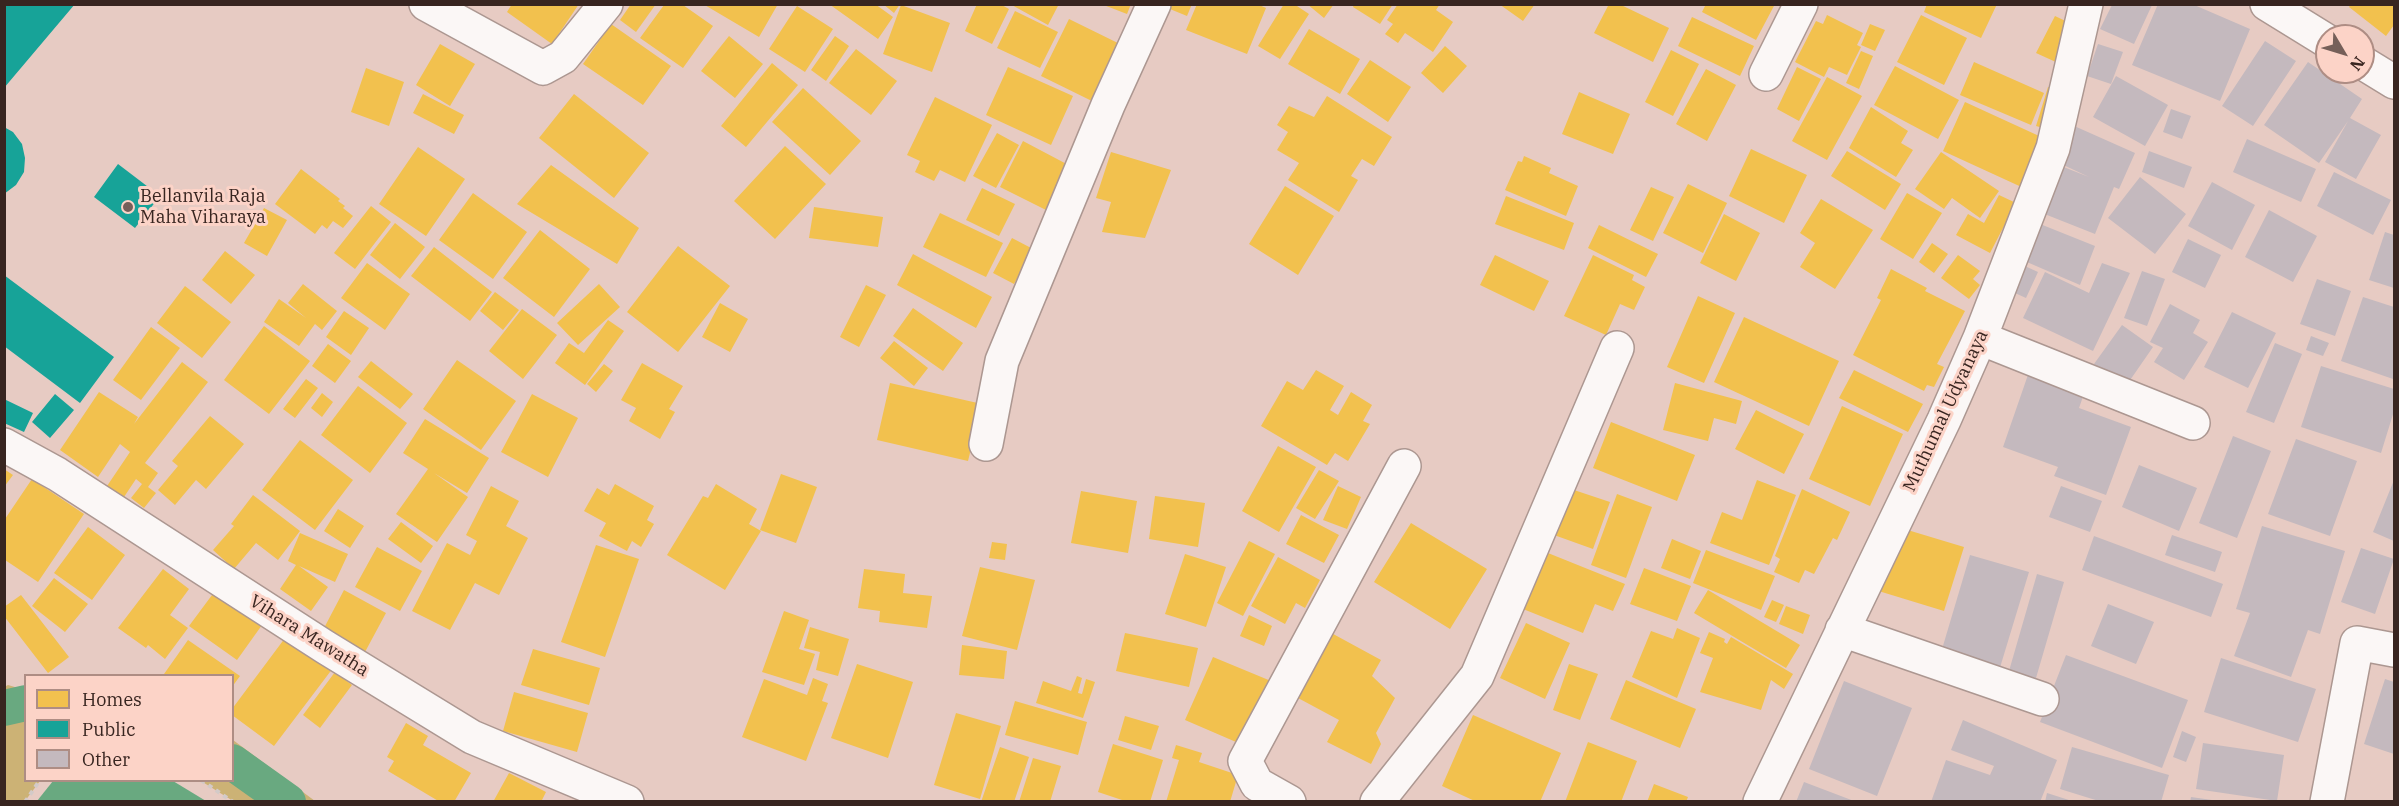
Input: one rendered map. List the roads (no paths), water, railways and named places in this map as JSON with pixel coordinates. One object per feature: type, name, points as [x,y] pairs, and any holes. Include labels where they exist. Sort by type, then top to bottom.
[{"type":"street","points":[[426,4],[543,68],[563,57],[606,4]]},
{"type":"street","points":[[986,444],[1002,361],[1108,105],[1154,4]]},
{"type":"street","points":[[1766,74],[1801,4]]},
{"type":"street","name":"Muthumal Udyanaya","points":[[1760,801],[1944,420],[1980,338],[2053,148],[2086,4]]},
{"type":"street","points":[[2267,4],[2315,34]]},
{"type":"street","points":[[2375,70],[2394,82]]},
{"type":"street","points":[[1980,338],[2193,423]]},
{"type":"street","points":[[1377,801],[1477,676],[1617,348]]},
{"type":"street","name":"Vihara Mawatha","points":[[4,445],[57,474],[325,647],[472,737],[627,801]]},
{"type":"street","points":[[1289,801],[1257,784],[1245,761],[1404,466]]},
{"type":"street","points":[[1842,630],[2042,699]]},
{"type":"street","points":[[2327,801],[2357,643],[2394,650]]},
{"type":"waterway","points":[[4,708],[24,703]]},
{"type":"waterway","points":[[234,763],[288,802]]},
{"type":"place","name":"Bellanvila Raja Maha Viharaya","points":[[128,207]]}]
